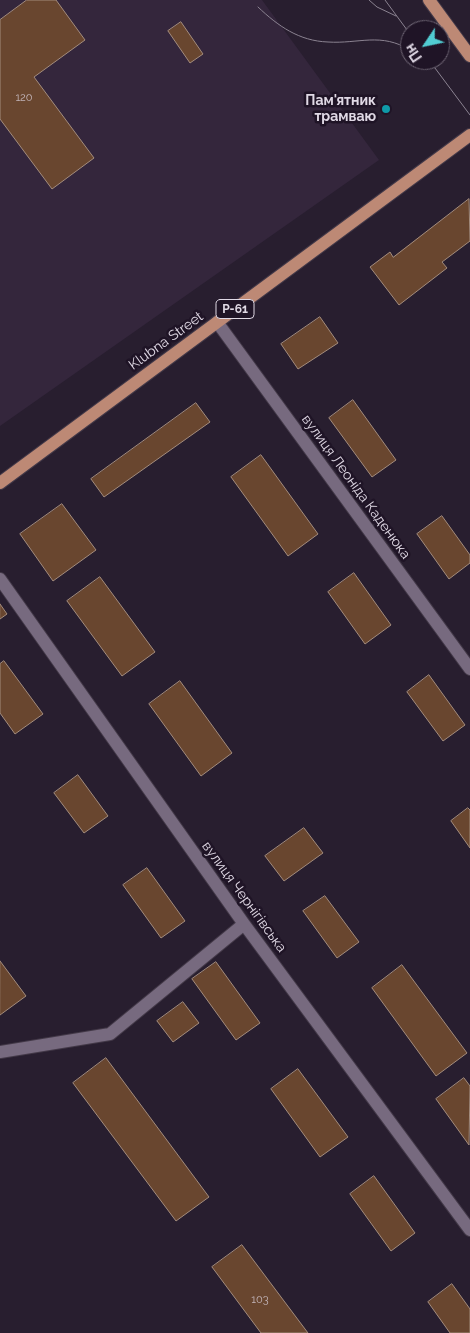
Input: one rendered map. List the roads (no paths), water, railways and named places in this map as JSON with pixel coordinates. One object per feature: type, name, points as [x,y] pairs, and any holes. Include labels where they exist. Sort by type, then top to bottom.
[{"type":"main road","points":[[430,0],[470,56]]},
{"type":"main road","name":"Klubna Street","points":[[0,482],[470,135]]},
{"type":"street","name":"вулиця Леоніда Каденюка","points":[[217,322],[470,669]]},
{"type":"street","name":"вулиця Чернігівська","points":[[0,579],[244,924],[470,1230]]},
{"type":"street","points":[[0,1052],[110,1034],[244,924]]},
{"type":"tram line","points":[[369,0],[377,7],[396,16]]},
{"type":"tram line","points":[[385,0],[400,20]]},
{"type":"tram line","points":[[258,7],[281,26],[308,39],[328,42],[379,40],[389,41],[400,45]]},
{"type":"tram line","points":[[436,70],[470,115]]},
{"type":"place","name":"Пам'ятник трамваю","points":[[386,109]]}]
